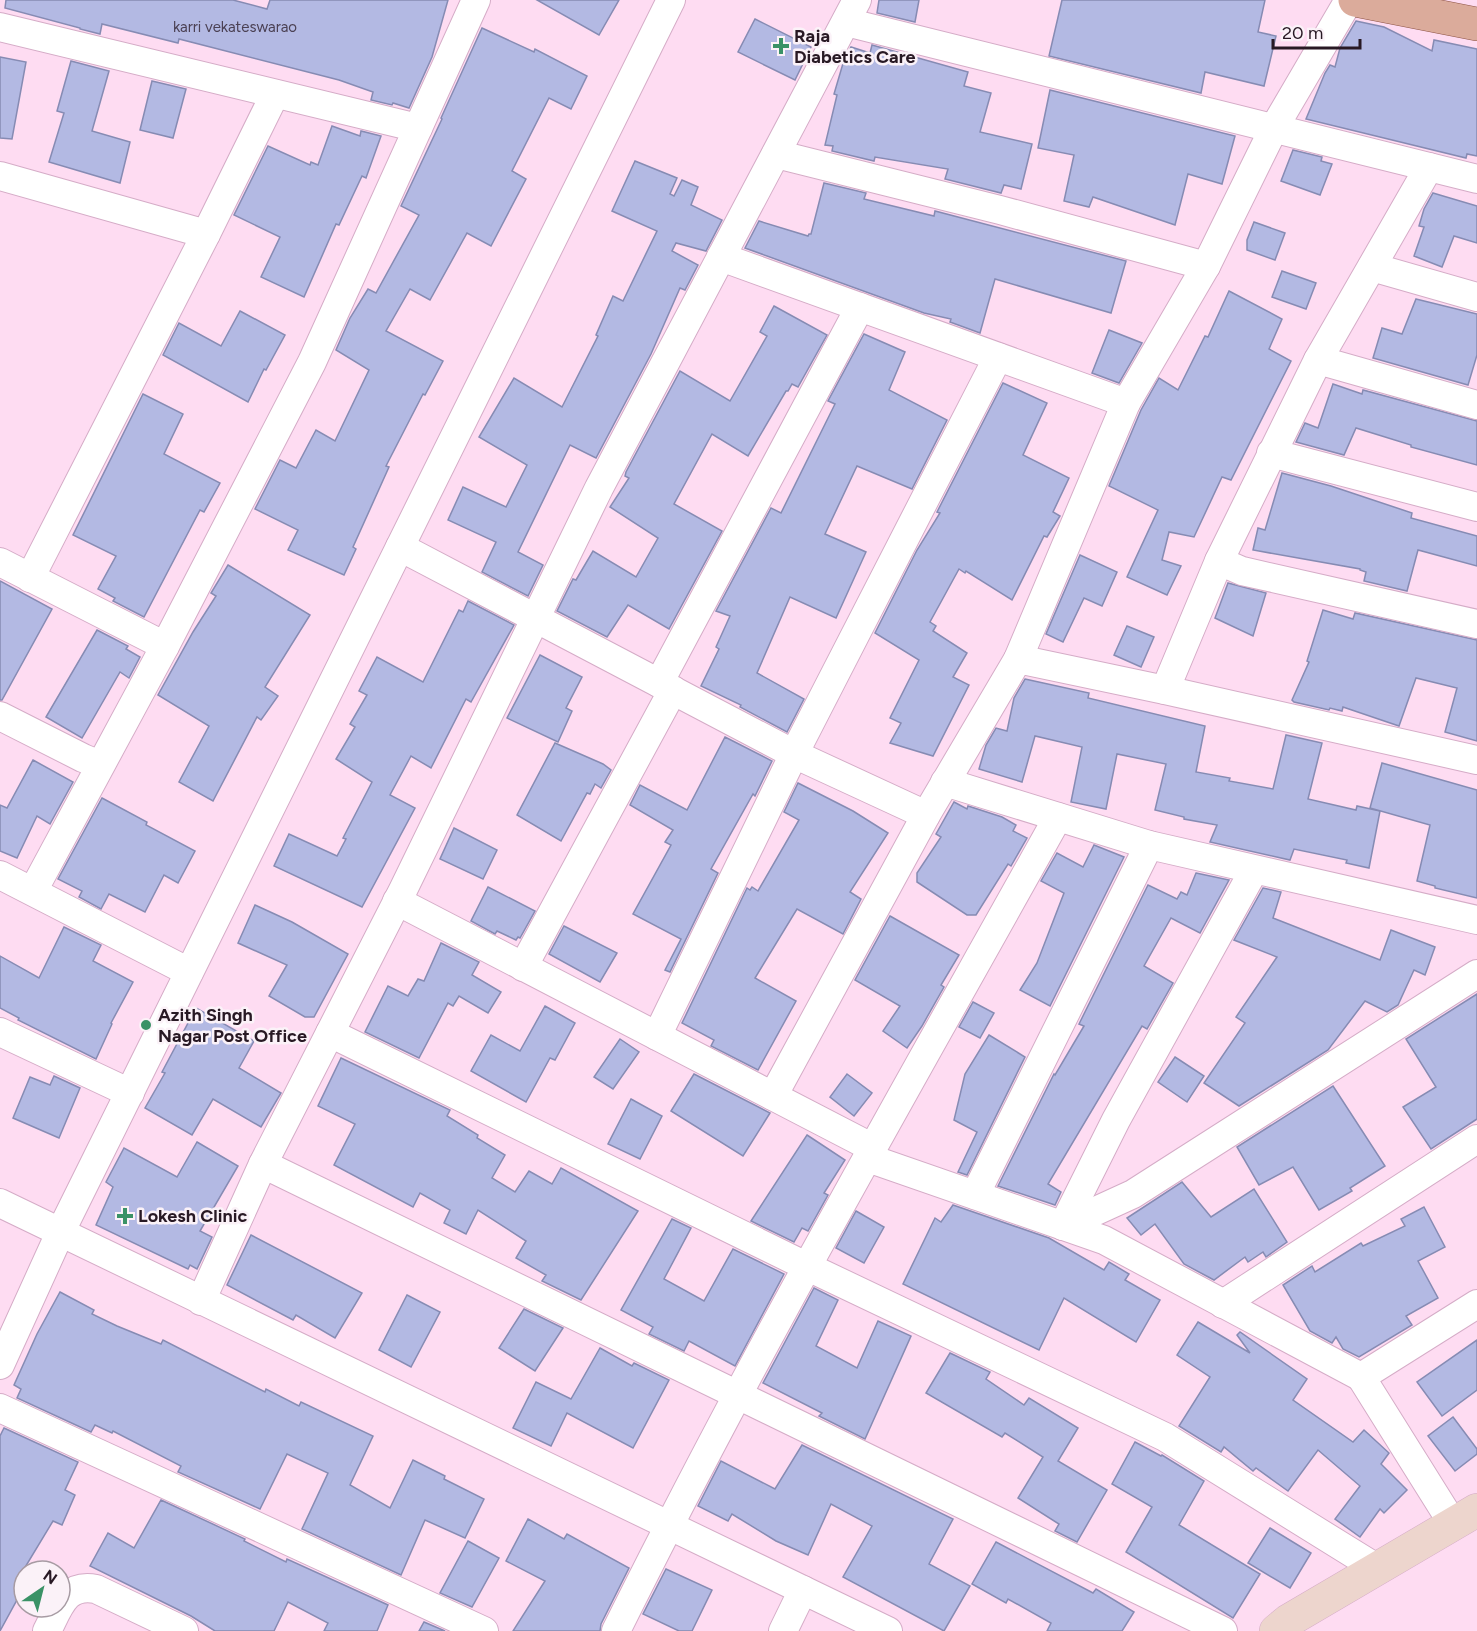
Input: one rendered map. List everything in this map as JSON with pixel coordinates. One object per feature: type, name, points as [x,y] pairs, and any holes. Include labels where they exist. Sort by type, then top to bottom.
[{"type":"main road","points":[[1355,0],[1477,24]]},
{"type":"street","points":[[33,891],[165,646],[312,362],[476,0]]},
{"type":"street","points":[[0,1365],[60,1233],[671,0]]},
{"type":"street","points":[[773,1096],[926,815],[1018,659],[1126,403],[1206,266],[1274,128],[1349,0]]},
{"type":"street","points":[[201,1301],[263,1164],[397,901],[599,488],[851,11],[1274,128],[1477,179]]},
{"type":"street","points":[[0,27],[418,128]]},
{"type":"street","points":[[30,578],[275,94]]},
{"type":"street","points":[[776,154],[1000,210],[1206,266]]},
{"type":"street","points":[[1165,690],[1218,561],[1318,360],[1429,167]]},
{"type":"street","points":[[0,176],[206,234]]},
{"type":"street","points":[[721,257],[1126,403]]},
{"type":"street","points":[[1372,267],[1477,297]]},
{"type":"street","points":[[524,967],[860,307]]},
{"type":"street","points":[[657,1036],[794,754],[998,357]]},
{"type":"street","points":[[1318,360],[1477,405]]},
{"type":"street","points":[[1272,453],[1477,507]]},
{"type":"street","points":[[400,547],[794,754],[926,815]]},
{"type":"street","points":[[1218,561],[1242,571],[1477,624]]},
{"type":"street","points":[[0,562],[165,646]]},
{"type":"street","points":[[1018,659],[1477,760]]},
{"type":"street","points":[[0,716],[100,765]]},
{"type":"street","points":[[945,782],[1149,846],[1477,920]]},
{"type":"street","points":[[616,1631],[668,1525],[808,1267],[1058,817]]},
{"type":"street","points":[[975,1195],[1149,846]]},
{"type":"street","points":[[1063,1226],[1116,1120],[1254,870]]},
{"type":"street","points":[[0,874],[189,972]]},
{"type":"street","points":[[397,901],[773,1096],[870,1153],[975,1195],[1104,1240],[1361,1377],[1465,1517],[1288,1621],[1276,1631]]},
{"type":"street","points":[[1063,1226],[1133,1194],[1477,974]]},
{"type":"street","points":[[0,1032],[130,1093]]},
{"type":"street","points":[[330,1033],[808,1267],[1165,1437],[1378,1569]]},
{"type":"street","points":[[1223,1304],[1477,1139]]},
{"type":"street","points":[[263,1164],[1223,1631]]},
{"type":"street","points":[[0,1203],[888,1631]]},
{"type":"street","points":[[1361,1377],[1477,1304]]},
{"type":"street","points":[[0,1408],[484,1631]]},
{"type":"street","points":[[47,1631],[66,1596],[84,1587],[96,1589],[184,1631]]},
{"type":"street","points":[[783,1631],[803,1590]]},
{"type":"building","points":[[6,0],[233,0],[267,9],[270,0],[448,0],[432,57],[409,108],[371,100],[373,92],[339,80],[179,39],[178,43],[102,24],[100,34],[5,8]]},
{"type":"building","points":[[537,0],[619,0],[599,35]]},
{"type":"building","points":[[879,0],[919,0],[915,22],[877,13]]},
{"type":"building","points":[[1062,0],[1265,0],[1258,32],[1276,36],[1264,86],[1205,72],[1201,93],[1049,56]]},
{"type":"building","points":[[755,19],[811,47],[795,80],[738,52]]},
{"type":"building","points":[[1356,21],[1384,27],[1432,51],[1434,40],[1477,49],[1477,156],[1467,154],[1466,158],[1306,119],[1325,73],[1330,65],[1335,67],[1340,48]]},
{"type":"building","points":[[482,28],[534,52],[535,49],[587,76],[571,109],[549,98],[512,171],[526,179],[491,246],[467,233],[430,300],[410,289],[386,331],[443,361],[425,395],[423,394],[386,466],[389,467],[353,547],[356,549],[344,575],[288,550],[298,530],[255,509],[280,460],[296,468],[316,430],[335,441],[369,370],[336,350],[350,318],[368,289],[376,293],[419,215],[401,206]]},
{"type":"building","points":[[872,45],[968,72],[964,86],[991,93],[980,132],[1032,144],[1021,189],[1004,185],[1001,193],[945,179],[948,169],[875,157],[874,161],[832,151],[833,146],[825,145],[837,95],[834,94],[844,60],[851,47],[870,53]]},
{"type":"building","points":[[0,57],[26,62],[12,139],[0,138]]},
{"type":"building","points":[[71,61],[109,71],[92,131],[130,142],[120,183],[49,162],[64,113],[57,111]]},
{"type":"building","points":[[152,81],[186,89],[173,138],[140,130]]},
{"type":"building","points":[[1050,90],[1235,136],[1222,184],[1188,174],[1175,225],[1093,197],[1089,207],[1064,201],[1074,155],[1038,148]]},
{"type":"building","points":[[332,126],[360,136],[361,131],[381,136],[366,178],[362,176],[339,225],[336,224],[304,297],[261,277],[280,237],[234,215],[268,146],[310,165],[311,162],[318,165]]},
{"type":"building","points":[[1293,150],[1322,157],[1321,161],[1332,164],[1320,195],[1281,181]]},
{"type":"building","points":[[635,161],[677,178],[670,194],[674,196],[682,180],[698,187],[691,205],[722,220],[706,251],[676,243],[672,251],[698,265],[685,290],[680,288],[651,354],[596,458],[570,445],[518,552],[543,565],[528,596],[482,572],[496,542],[448,520],[463,487],[506,507],[527,465],[479,437],[514,378],[562,407],[598,336],[596,335],[613,296],[623,301],[657,231],[612,211]]},
{"type":"building","points":[[824,183],[866,193],[864,199],[934,216],[935,211],[1126,261],[1111,313],[995,279],[980,333],[950,322],[951,319],[924,313],[745,248],[759,221],[808,236],[811,234]]},
{"type":"building","points":[[1433,193],[1477,206],[1477,243],[1454,236],[1442,267],[1414,256],[1424,227],[1419,226],[1424,209]]},
{"type":"building","points":[[1254,222],[1285,233],[1275,260],[1247,250],[1247,240]]},
{"type":"building","points":[[1282,271],[1316,283],[1306,309],[1272,297]]},
{"type":"building","points":[[1229,291],[1282,319],[1269,349],[1291,361],[1231,480],[1222,477],[1194,537],[1169,532],[1162,560],[1181,566],[1167,595],[1127,577],[1158,510],[1109,486],[1141,410],[1159,378],[1178,390],[1205,336],[1208,337]]},
{"type":"building","points":[[1416,299],[1477,314],[1477,355],[1468,385],[1373,358],[1382,328],[1402,334]]},
{"type":"building","points":[[774,306],[827,335],[798,387],[792,384],[786,391],[748,456],[712,434],[674,504],[722,531],[669,629],[628,605],[607,637],[557,611],[573,579],[576,580],[593,551],[636,577],[658,538],[610,507],[629,478],[625,476],[626,472],[680,371],[730,401],[767,336],[760,332]]},
{"type":"building","points":[[240,311],[285,335],[266,370],[264,369],[248,402],[163,355],[179,323],[221,346]]},
{"type":"building","points":[[1109,330],[1142,343],[1119,383],[1092,373]]},
{"type":"building","points":[[864,334],[905,352],[889,390],[947,420],[912,489],[857,466],[825,534],[866,552],[836,618],[790,597],[757,673],[804,699],[787,732],[740,707],[741,705],[701,686],[719,649],[716,647],[730,616],[716,611],[771,508],[781,513],[835,404],[828,401]]},
{"type":"building","points":[[1003,383],[1047,403],[1023,455],[1069,478],[1053,512],[1060,516],[1047,537],[1044,536],[1012,600],[966,571],[965,573],[959,569],[930,622],[936,626],[933,631],[967,653],[953,677],[969,685],[933,756],[890,743],[901,723],[890,718],[919,660],[875,633],[917,550],[940,513],[937,512]]},
{"type":"building","points":[[1333,384],[1362,394],[1363,390],[1477,421],[1477,465],[1411,447],[1411,445],[1356,428],[1344,455],[1296,442],[1305,423],[1318,428]]},
{"type":"building","points":[[143,394],[183,414],[164,454],[220,483],[204,512],[200,510],[144,617],[113,601],[115,598],[98,589],[116,556],[73,535]]},
{"type":"building","points":[[1282,473],[1331,486],[1412,513],[1411,518],[1477,536],[1477,566],[1418,550],[1407,591],[1364,581],[1366,572],[1360,569],[1253,550],[1258,528],[1265,530]]},
{"type":"building","points":[[1080,555],[1117,572],[1102,606],[1084,598],[1063,642],[1046,634]]},
{"type":"building","points":[[228,565],[310,615],[265,687],[278,696],[261,720],[257,717],[213,801],[179,782],[209,726],[158,695],[216,596],[211,593]]},
{"type":"building","points":[[0,581],[52,609],[2,700],[0,700]]},
{"type":"building","points":[[1228,583],[1266,593],[1253,636],[1215,618]]},
{"type":"building","points":[[468,601],[514,625],[471,702],[466,699],[431,768],[411,756],[390,795],[415,808],[362,907],[274,866],[289,834],[337,856],[346,839],[343,838],[372,782],[336,759],[355,727],[350,724],[367,695],[359,691],[377,657],[423,682],[459,610],[463,612]]},
{"type":"building","points":[[1323,610],[1353,619],[1355,613],[1477,640],[1477,741],[1445,732],[1457,688],[1416,678],[1399,726],[1343,707],[1342,711],[1330,708],[1329,710],[1294,702],[1292,700],[1309,662],[1307,661]]},
{"type":"building","points":[[1127,626],[1154,637],[1141,667],[1114,655]]},
{"type":"building","points":[[97,630],[128,646],[126,649],[140,657],[129,678],[120,672],[82,738],[46,717]]},
{"type":"building","points":[[540,655],[582,677],[566,708],[572,711],[558,742],[507,718]]},
{"type":"building","points":[[1025,679],[1089,693],[1088,698],[1205,726],[1196,772],[1230,778],[1229,781],[1273,789],[1286,735],[1322,743],[1308,799],[1356,810],[1357,806],[1380,811],[1369,868],[1346,863],[1347,860],[1294,849],[1290,860],[1210,842],[1217,825],[1184,819],[1184,817],[1155,810],[1166,764],[1117,754],[1106,809],[1071,802],[1082,747],[1035,736],[1022,782],[979,769],[986,745],[996,728],[1007,731],[1014,698]]},
{"type":"building","points":[[725,737],[772,761],[755,796],[753,794],[711,869],[718,873],[670,972],[665,970],[681,939],[633,914],[671,845],[665,842],[673,830],[630,805],[640,785],[687,810]]},
{"type":"building","points":[[555,743],[603,764],[611,770],[601,788],[595,784],[590,794],[587,793],[561,841],[517,815]]},
{"type":"building","points":[[33,760],[73,782],[50,824],[37,816],[17,858],[0,851],[0,805],[7,808]]},
{"type":"building","points":[[1382,763],[1477,790],[1477,898],[1435,888],[1435,886],[1417,881],[1430,825],[1370,808]]},
{"type":"building","points":[[798,783],[853,811],[888,833],[850,892],[861,899],[843,934],[797,909],[755,978],[796,1001],[758,1070],[711,1046],[714,1040],[682,1023],[747,888],[750,890],[752,887],[758,891],[799,820],[784,812]]},
{"type":"building","points":[[102,798],[195,851],[178,883],[164,875],[145,912],[109,894],[101,909],[79,897],[82,891],[58,879]]},
{"type":"building","points":[[954,802],[967,809],[968,806],[1002,817],[1016,825],[1013,831],[1027,838],[1011,866],[1008,864],[976,915],[967,915],[917,882],[917,873],[941,837],[936,834]]},
{"type":"building","points":[[454,828],[497,850],[483,879],[440,859]]},
{"type":"building","points":[[1094,845],[1124,857],[1050,1006],[1020,990],[1037,963],[1064,893],[1041,881],[1057,853],[1083,867]]},
{"type":"building","points":[[1196,873],[1229,880],[1200,933],[1171,918],[1144,966],[1173,983],[1147,1029],[1142,1026],[1048,1184],[1061,1192],[1055,1205],[998,1186],[1054,1074],[1084,1026],[1079,1024],[1148,885],[1177,899],[1181,892],[1187,895]]},
{"type":"building","points":[[488,887],[535,911],[520,938],[516,940],[497,931],[495,934],[471,921]]},
{"type":"building","points":[[1263,888],[1281,892],[1273,918],[1380,960],[1391,930],[1435,947],[1425,975],[1414,970],[1398,1005],[1387,1012],[1365,1001],[1328,1050],[1239,1106],[1204,1083],[1245,1023],[1236,1017],[1277,957],[1234,940]]},
{"type":"building","points":[[255,905],[292,922],[348,954],[314,1017],[305,1017],[269,996],[287,965],[238,943]]},
{"type":"building","points":[[890,916],[959,955],[941,985],[944,987],[907,1048],[883,1031],[900,1006],[855,980]]},
{"type":"building","points":[[564,926],[617,953],[600,982],[549,954]]},
{"type":"building","points":[[64,927],[101,945],[93,961],[133,982],[111,1023],[96,1059],[18,1020],[19,1018],[0,1008],[0,956],[39,978]]},
{"type":"building","points":[[441,943],[479,962],[472,975],[501,992],[488,1013],[459,996],[453,1006],[448,1003],[419,1058],[365,1032],[388,986],[408,996],[418,979],[424,981]]},
{"type":"building","points":[[1477,994],[1477,1119],[1431,1149],[1403,1107],[1436,1087],[1406,1039]]},
{"type":"building","points":[[973,1002],[994,1013],[980,1038],[959,1027]]},
{"type":"building","points":[[545,1006],[575,1023],[555,1060],[550,1058],[526,1102],[471,1071],[491,1035],[520,1051]]},
{"type":"building","points":[[196,1008],[254,1041],[239,1068],[281,1093],[261,1127],[213,1099],[192,1135],[145,1108],[165,1073],[162,1072]]},
{"type":"building","points":[[989,1035],[1025,1057],[967,1175],[958,1172],[977,1132],[954,1120],[965,1074]]},
{"type":"building","points":[[620,1039],[639,1052],[613,1089],[594,1077]]},
{"type":"building","points":[[1175,1057],[1204,1076],[1187,1102],[1158,1082]]},
{"type":"building","points":[[341,1058],[450,1110],[447,1116],[505,1155],[492,1178],[515,1192],[529,1171],[552,1184],[561,1168],[638,1211],[581,1300],[542,1281],[546,1275],[516,1258],[526,1241],[478,1210],[466,1234],[444,1223],[450,1210],[420,1193],[413,1207],[334,1165],[355,1124],[318,1106]]},
{"type":"building","points":[[694,1074],[770,1113],[743,1156],[671,1111]]},
{"type":"building","points":[[847,1074],[872,1093],[854,1116],[830,1097]]},
{"type":"building","points":[[54,1076],[80,1088],[59,1138],[13,1118],[30,1077],[50,1085]]},
{"type":"building","points":[[1333,1086],[1385,1166],[1350,1188],[1352,1191],[1319,1210],[1293,1167],[1259,1185],[1237,1147]]},
{"type":"building","points":[[631,1099],[662,1116],[640,1159],[608,1144]]},
{"type":"building","points":[[807,1135],[845,1160],[824,1193],[828,1195],[808,1231],[802,1228],[794,1242],[751,1221]]},
{"type":"building","points":[[197,1142],[238,1166],[200,1231],[212,1237],[197,1269],[190,1265],[188,1269],[96,1225],[113,1187],[106,1182],[124,1148],[177,1177]]},
{"type":"building","points":[[1182,1182],[1211,1217],[1254,1189],[1287,1242],[1266,1257],[1263,1252],[1248,1262],[1245,1257],[1214,1280],[1184,1264],[1155,1224],[1141,1235],[1127,1218]]},
{"type":"building","points":[[953,1205],[1049,1238],[1104,1270],[1109,1262],[1129,1274],[1125,1280],[1160,1300],[1136,1342],[1064,1298],[1039,1350],[903,1284],[935,1218],[941,1222]]},
{"type":"building","points":[[1424,1207],[1445,1247],[1418,1261],[1438,1298],[1406,1316],[1412,1325],[1359,1357],[1343,1349],[1336,1337],[1332,1343],[1310,1331],[1283,1285],[1312,1266],[1315,1272],[1361,1243],[1363,1246],[1405,1226],[1401,1219]]},
{"type":"building","points":[[856,1211],[884,1227],[864,1263],[836,1248]]},
{"type":"building","points":[[672,1219],[691,1228],[664,1279],[704,1301],[733,1249],[784,1274],[735,1366],[689,1341],[684,1351],[649,1334],[653,1327],[621,1310]]},
{"type":"building","points":[[251,1235],[362,1293],[335,1338],[296,1315],[293,1320],[227,1285]]},
{"type":"building","points":[[814,1288],[838,1300],[816,1346],[857,1368],[878,1321],[911,1336],[865,1439],[819,1416],[822,1413],[763,1383]]},
{"type":"building","points":[[60,1292],[94,1310],[92,1314],[117,1326],[161,1344],[163,1340],[265,1392],[266,1389],[299,1406],[301,1402],[373,1436],[350,1485],[390,1508],[413,1460],[484,1499],[465,1538],[425,1520],[401,1575],[302,1529],[328,1473],[287,1454],[260,1509],[178,1472],[181,1466],[113,1431],[112,1433],[95,1425],[91,1432],[17,1398],[21,1389],[14,1385],[37,1334]]},
{"type":"building","points":[[407,1295],[440,1312],[411,1367],[379,1350]]},
{"type":"building","points":[[524,1309],[563,1328],[535,1371],[499,1348]]},
{"type":"building","points":[[1198,1322],[1250,1353],[1237,1335],[1240,1332],[1307,1379],[1293,1400],[1353,1442],[1364,1430],[1389,1453],[1381,1464],[1407,1490],[1384,1513],[1380,1509],[1360,1537],[1335,1519],[1360,1486],[1318,1450],[1288,1491],[1256,1468],[1253,1471],[1224,1447],[1221,1452],[1179,1426],[1210,1377],[1177,1355]]},
{"type":"building","points":[[1477,1340],[1477,1390],[1442,1416],[1417,1382]]},
{"type":"building","points":[[600,1348],[632,1366],[634,1363],[669,1380],[633,1448],[567,1413],[551,1446],[513,1428],[536,1382],[571,1399]]},
{"type":"building","points":[[950,1353],[990,1372],[986,1379],[1024,1405],[1029,1398],[1078,1428],[1058,1461],[1107,1490],[1077,1542],[1055,1531],[1059,1524],[1018,1498],[1043,1457],[1005,1433],[1002,1437],[926,1393]]},
{"type":"building","points":[[1453,1417],[1477,1449],[1477,1454],[1455,1471],[1428,1436]]},
{"type":"building","points":[[4,1428],[78,1462],[65,1490],[75,1495],[62,1525],[53,1521],[30,1559],[12,1559],[12,1609],[0,1631],[0,1436]]},
{"type":"building","points":[[1135,1442],[1162,1455],[1204,1481],[1179,1525],[1260,1574],[1233,1618],[1126,1552],[1152,1507],[1112,1484]]},
{"type":"building","points":[[802,1445],[953,1519],[929,1564],[970,1586],[944,1631],[843,1577],[872,1526],[831,1504],[808,1555],[776,1541],[732,1514],[728,1521],[698,1506],[721,1461],[775,1489]]},
{"type":"building","points":[[161,1500],[245,1539],[244,1541],[286,1562],[287,1559],[388,1605],[377,1631],[324,1631],[328,1623],[288,1602],[274,1631],[215,1631],[191,1616],[90,1566],[108,1533],[134,1548]]},
{"type":"building","points":[[528,1519],[564,1539],[567,1534],[629,1568],[601,1624],[600,1631],[513,1631],[545,1581],[506,1561]]},
{"type":"building","points":[[1270,1528],[1311,1553],[1290,1588],[1248,1563]]},
{"type":"building","points":[[468,1541],[499,1558],[472,1607],[440,1593]]},
{"type":"building","points":[[996,1542],[1093,1593],[1096,1589],[1134,1612],[1122,1631],[1047,1631],[1051,1623],[1008,1599],[1006,1603],[972,1584]]},
{"type":"building","points":[[666,1569],[712,1590],[692,1631],[679,1631],[643,1614]]},
{"type":"building","points":[[424,1622],[445,1631],[419,1631]]},
{"type":"place","name":"Raja Diabetics Care","points":[[781,46]]},
{"type":"place","name":"Azith Singh Nagar Post Office","points":[[146,1025]]},
{"type":"place","name":"Lokesh Clinic","points":[[125,1216]]}]
